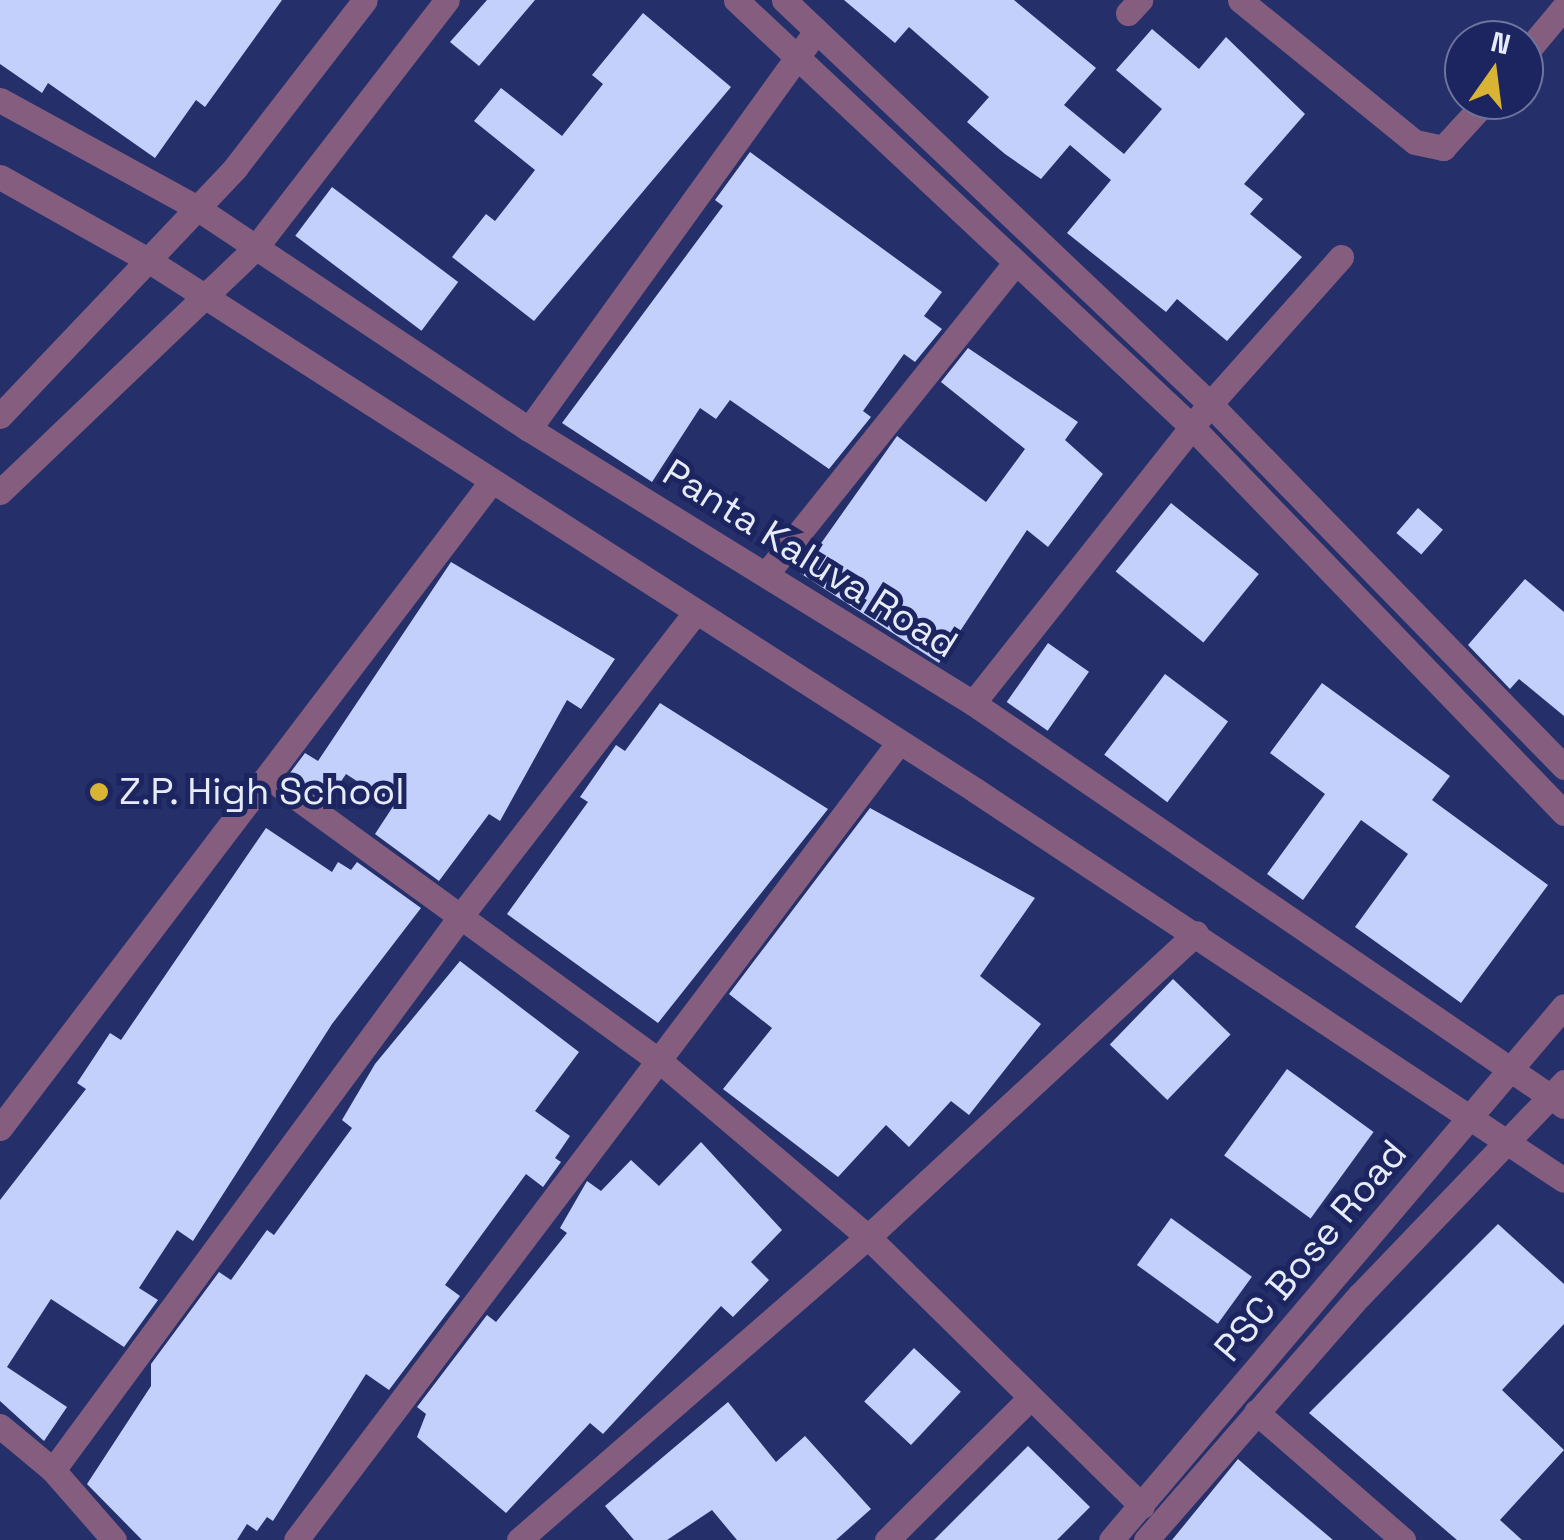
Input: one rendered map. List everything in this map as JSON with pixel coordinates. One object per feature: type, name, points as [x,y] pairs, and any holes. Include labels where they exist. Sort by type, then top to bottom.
[{"type":"street","points":[[0,416],[197,208],[365,0]]},
{"type":"street","points":[[0,492],[256,247],[446,0]]},
{"type":"street","points":[[784,0],[1210,404],[1564,767]]},
{"type":"street","points":[[1240,0],[1415,142],[1443,148],[1469,120]]},
{"type":"street","points":[[747,4],[799,58],[1192,426],[1564,813]]},
{"type":"street","points":[[1544,32],[1564,7]]},
{"type":"street","points":[[528,429],[816,30]]},
{"type":"street","name":"Panta Kaluva Road","points":[[0,100],[197,208],[528,429],[973,704],[1560,1094]]},
{"type":"street","points":[[0,177],[148,260],[202,299],[1196,933],[1476,1115],[1564,1180]]},
{"type":"street","points":[[973,704],[1210,404],[1342,257]]},
{"type":"street","points":[[766,573],[1016,262]]},
{"type":"street","points":[[0,1128],[272,779],[491,482]]},
{"type":"street","points":[[53,1470],[463,912],[696,612]]},
{"type":"street","points":[[296,1540],[662,1063],[899,742]]},
{"type":"street","points":[[272,779],[463,912],[662,1063],[868,1237],[1142,1506]]},
{"type":"street","points":[[519,1540],[868,1237],[1196,933]]},
{"type":"street","name":"PSC Bose Road","points":[[1111,1540],[1519,1068],[1564,1006]]},
{"type":"street","name":"PSC Bose Road","points":[[1146,1540],[1256,1412],[1560,1094]]},
{"type":"street","points":[[886,1540],[1029,1398]]},
{"type":"street","points":[[1256,1412],[1403,1540]]},
{"type":"street","points":[[0,1426],[53,1470],[114,1540]]},
{"type":"building","points":[[0,0],[282,0],[205,107],[196,100],[155,158],[48,83],[42,93],[0,64]]},
{"type":"building","points":[[487,0],[535,0],[479,66],[450,42]]},
{"type":"building","points":[[844,0],[1014,0],[1096,68],[1064,105],[1124,154],[1162,109],[1116,70],[1152,29],[1199,69],[1226,37],[1305,114],[1244,184],[1263,199],[1250,214],[1302,257],[1227,341],[1177,299],[1166,312],[1067,233],[1111,180],[1070,145],[1041,179],[967,122],[989,97],[909,27],[895,43]]},
{"type":"building","points":[[643,13],[731,87],[534,321],[452,257],[486,214],[495,221],[535,170],[474,121],[501,88],[562,136],[603,84],[592,75]]},
{"type":"building","points":[[750,152],[942,292],[924,316],[942,329],[915,362],[904,354],[863,411],[871,417],[829,469],[730,400],[716,419],[700,408],[652,482],[562,423],[723,206],[715,200]]},
{"type":"building","points":[[332,187],[458,282],[421,331],[295,236]]},
{"type":"building","points":[[968,348],[1078,422],[1065,440],[1103,474],[1048,547],[1027,530],[939,663],[800,573],[897,436],[986,502],[1025,449],[941,382]]},
{"type":"building","points":[[1171,503],[1259,574],[1203,643],[1116,571]]},
{"type":"building","points":[[1418,508],[1443,530],[1421,555],[1396,533]]},
{"type":"building","points":[[451,562],[615,659],[581,709],[567,700],[500,821],[489,814],[439,881],[375,834],[394,805],[346,774],[328,801],[290,773],[305,753],[318,761]]},
{"type":"building","points":[[1525,579],[1564,612],[1564,716],[1519,679],[1510,689],[1468,645]]},
{"type":"building","points":[[1048,643],[1089,672],[1048,731],[1007,702]]},
{"type":"building","points":[[1165,674],[1228,722],[1167,802],[1104,755]]},
{"type":"building","points":[[1322,683],[1450,776],[1432,800],[1548,885],[1461,1003],[1355,927],[1408,854],[1361,820],[1303,900],[1267,874],[1325,794],[1270,753]]},
{"type":"building","points":[[660,703],[828,809],[658,1023],[507,914],[588,802],[580,797],[616,745],[625,751]]},
{"type":"building","points":[[870,808],[1035,898],[980,976],[1041,1024],[969,1115],[951,1101],[909,1147],[886,1125],[838,1177],[723,1089],[772,1028],[729,994]]},
{"type":"building","points":[[266,828],[332,872],[338,862],[351,870],[357,862],[421,908],[332,1024],[193,1241],[177,1230],[139,1288],[158,1300],[124,1347],[51,1299],[7,1367],[67,1407],[44,1441],[0,1401],[0,1200],[86,1089],[77,1083],[110,1033],[121,1040]]},
{"type":"building","points":[[460,961],[579,1052],[535,1111],[570,1136],[555,1158],[561,1162],[543,1187],[526,1174],[445,1285],[460,1296],[389,1390],[366,1374],[273,1521],[267,1517],[257,1531],[247,1524],[237,1540],[142,1540],[87,1484],[151,1386],[151,1364],[219,1272],[231,1280],[267,1230],[274,1235],[352,1128],[342,1120],[375,1064]]},
{"type":"building","points":[[1173,979],[1231,1035],[1167,1100],[1110,1044]]},
{"type":"building","points":[[1287,1069],[1374,1132],[1311,1218],[1224,1156]]},
{"type":"building","points":[[701,1142],[782,1230],[751,1262],[769,1280],[733,1317],[721,1306],[603,1434],[590,1423],[506,1513],[417,1437],[426,1414],[417,1407],[487,1315],[496,1322],[567,1233],[560,1228],[587,1181],[601,1191],[631,1160],[659,1186]]},
{"type":"building","points":[[1171,1218],[1252,1277],[1218,1324],[1137,1265]]},
{"type":"building","points":[[1498,1224],[1564,1284],[1564,1324],[1502,1390],[1564,1450],[1500,1520],[1522,1540],[1457,1540],[1309,1413]]},
{"type":"building","points":[[914,1348],[961,1392],[911,1445],[864,1401]]},
{"type":"building","points":[[728,1402],[776,1462],[805,1436],[871,1509],[836,1540],[737,1540],[712,1510],[667,1540],[634,1540],[605,1506]]},
{"type":"building","points":[[1028,1446],[1090,1507],[1057,1540],[934,1540]]},
{"type":"building","points":[[1238,1459],[1261,1479],[1333,1540],[1172,1540]]},
{"type":"place","name":"Z.P. High School","points":[[99,792]]}]
